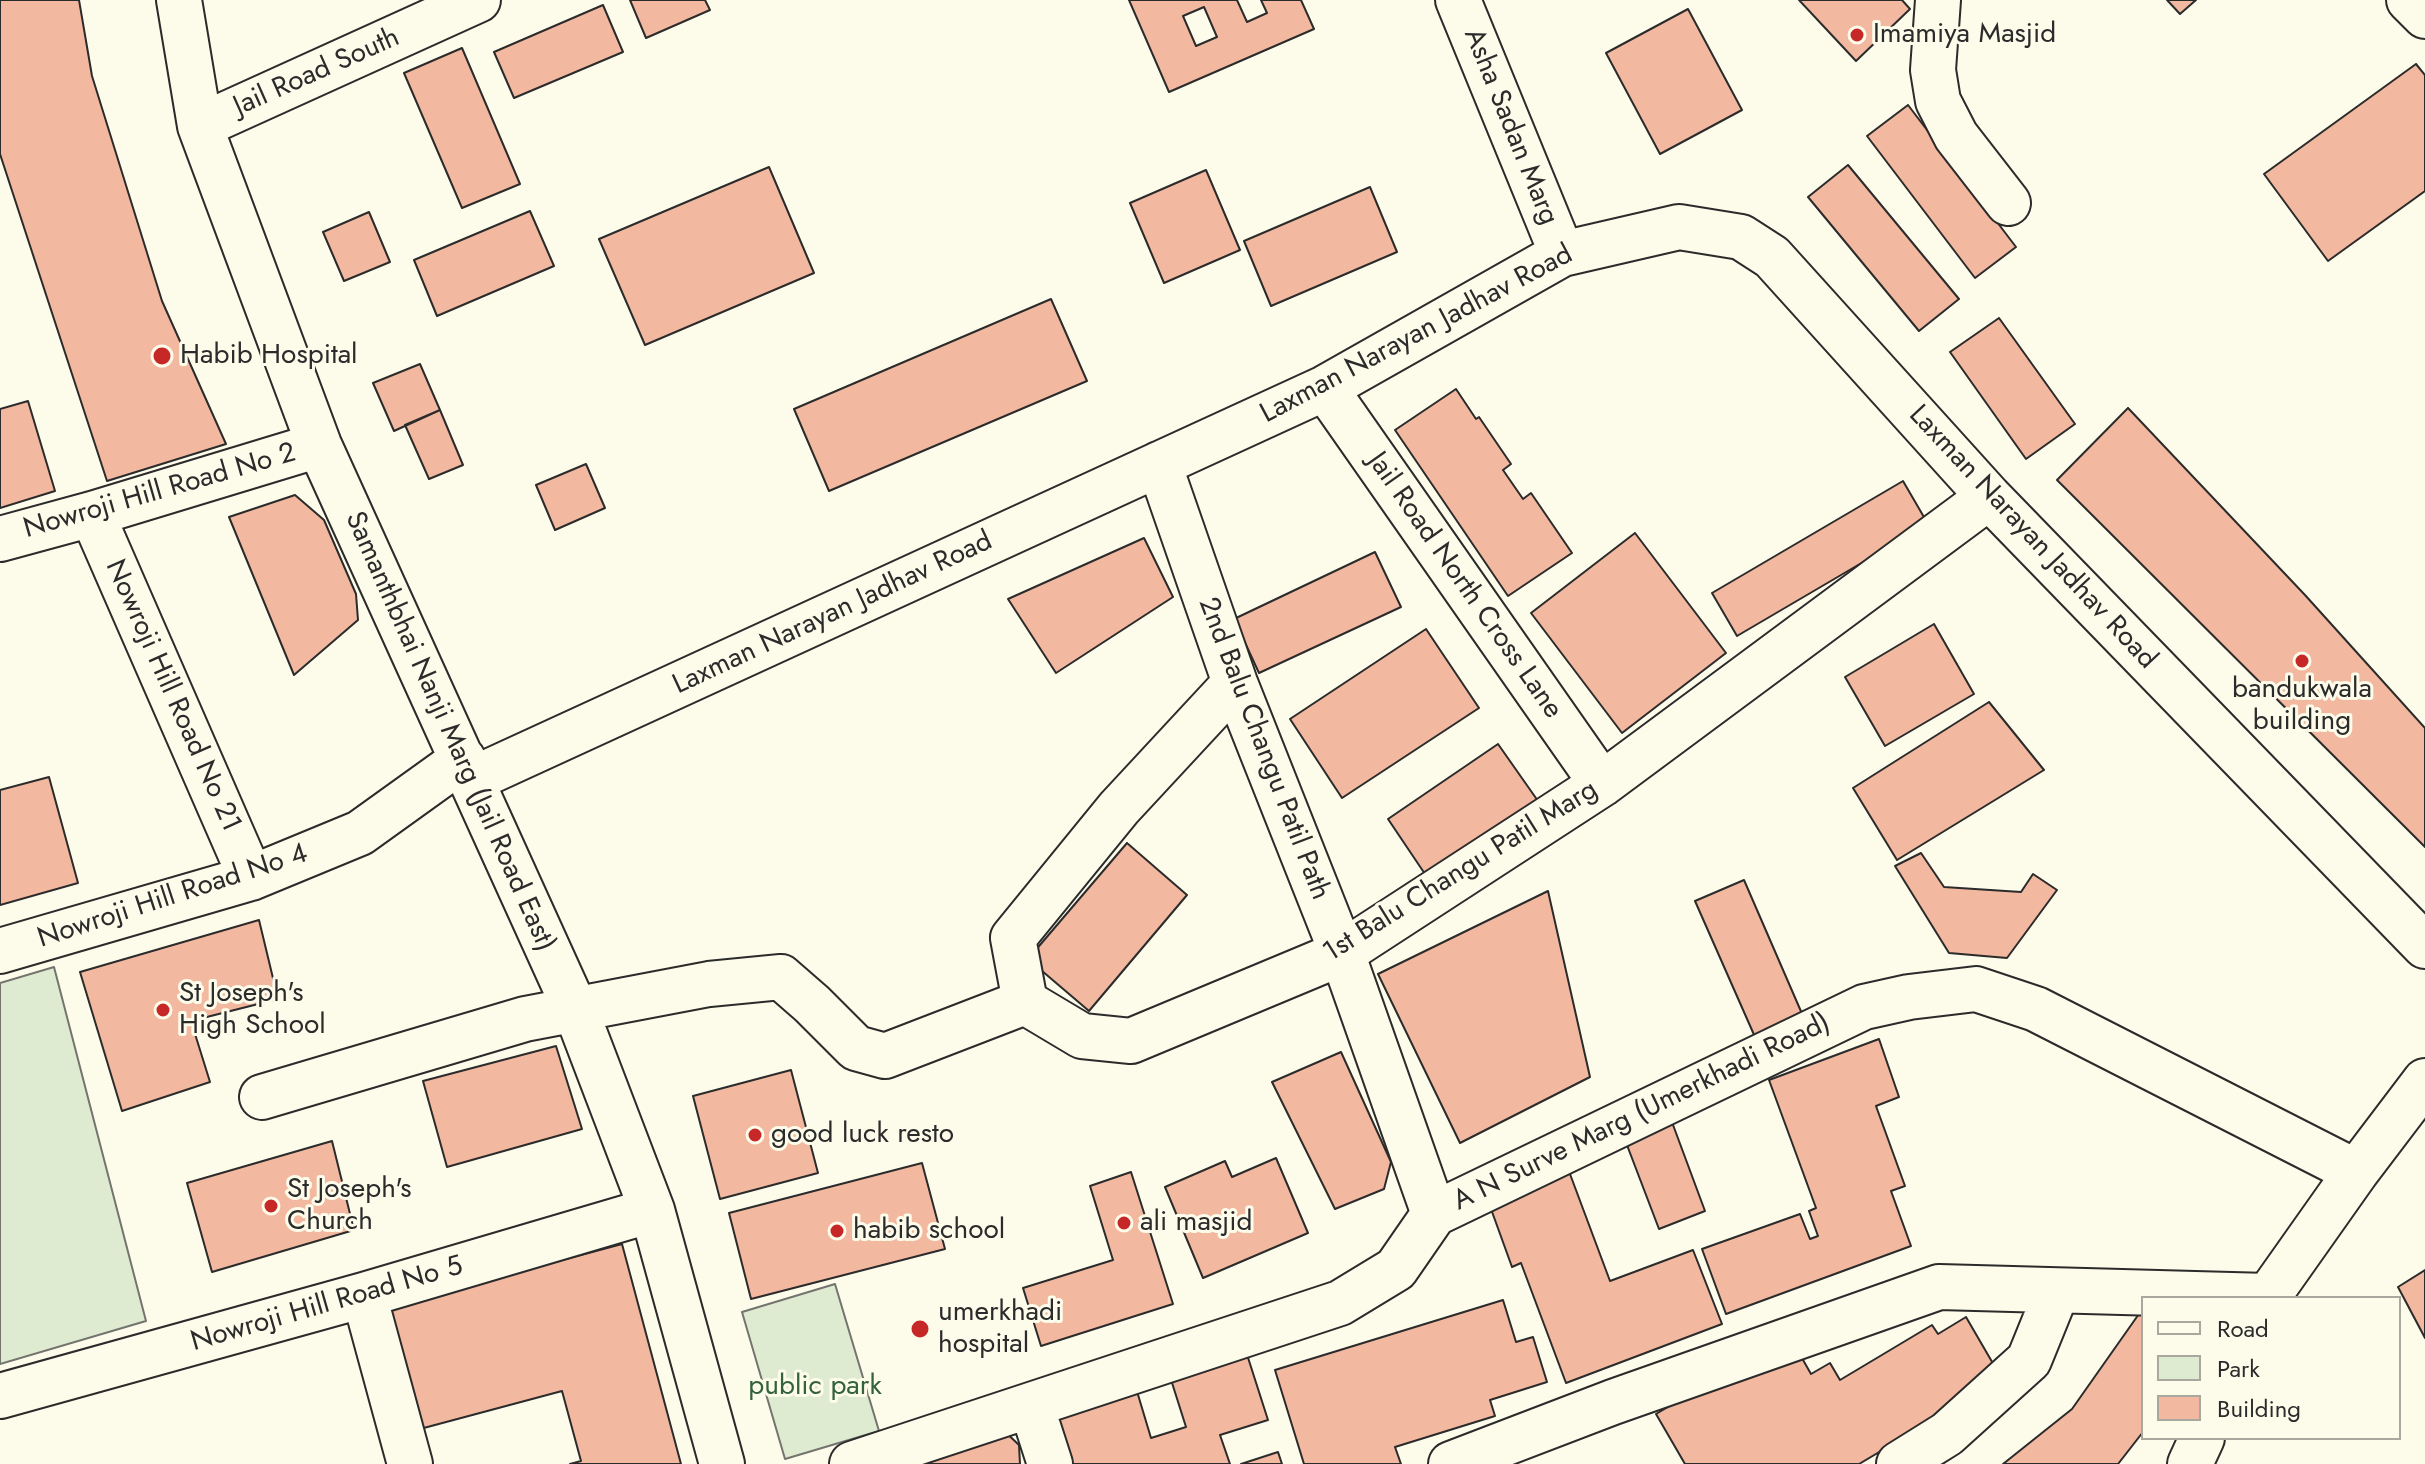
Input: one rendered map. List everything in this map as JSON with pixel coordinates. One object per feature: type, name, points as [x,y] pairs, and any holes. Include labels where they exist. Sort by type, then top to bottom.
[{"type":"street","name":"Samanthbhai Nanji Marg (Jail Road East)","points":[[179,0],[200,126],[319,445],[576,1011],[652,1210],[722,1464]]},
{"type":"street","name":"Jail Road South","points":[[200,126],[478,0]]},
{"type":"street","points":[[1466,19],[1495,0]]},
{"type":"street","points":[[1938,0],[1933,70],[1938,101],[1956,136],[2008,203]]},
{"type":"street","points":[[2409,0],[2425,16]]},
{"type":"street","name":"Asha Sadan Marg","points":[[1466,19],[1562,254]]},
{"type":"street","name":"Laxman Narayan Jadhav Road","points":[[467,770],[1325,388],[1562,254],[1679,227],[1741,237],[1772,257],[1989,497],[2425,946]]},
{"type":"street","name":"Jail Road North Cross Lane","points":[[1325,388],[1602,784]]},
{"type":"street","name":"Nowroji Hill Road No 2","points":[[0,539],[319,445]]},
{"type":"street","name":"2nd Balu Changu Patil Path","points":[[1159,464],[1235,683],[1342,953],[1434,1214]]},
{"type":"street","name":"1st Balu Changu Patil Marg","points":[[1025,1002],[1082,1036],[1131,1041],[1342,953],[1602,784],[1989,497]]},
{"type":"street","name":"Nowroji Hill Road No 21","points":[[92,514],[251,878]]},
{"type":"street","points":[[262,1097],[525,1019],[709,984],[781,977],[856,1048],[885,1056],[1025,1002],[1013,938],[1119,808],[1235,683]]},
{"type":"street","name":"Nowroji Hill Road No 4","points":[[0,951],[251,878],[360,833],[467,770]]},
{"type":"street","name":"A N Surve Marg (Umerkhadi Road)","points":[[852,1464],[1340,1303],[1396,1269],[1434,1214],[1864,1007],[1909,997],[1976,989],[2036,1009],[2356,1172]]},
{"type":"street","points":[[2269,1296],[2425,1081]]},
{"type":"street","name":"Nowroji Hill Road No 5","points":[[0,1396],[364,1295],[652,1210]]},
{"type":"street","points":[[1451,1464],[1613,1402],[1939,1287],[2233,1296]]},
{"type":"street","points":[[1899,1464],[1947,1434],[2029,1360],[2057,1291]]},
{"type":"street","points":[[364,1295],[410,1464]]},
{"type":"street","points":[[1031,1405],[1050,1464]]},
{"type":"street","points":[[2190,1464],[2201,1440]]},
{"type":"green space","points":[[54,967],[146,1321],[0,1364],[0,983]]},
{"type":"green space","name":"public park","points":[[835,1284],[879,1431],[785,1459],[742,1312]]},
{"type":"building","points":[[0,0],[79,0],[92,76],[162,301],[226,444],[107,481],[0,154]]},
{"type":"building","points":[[630,0],[705,0],[710,10],[646,38]]},
{"type":"building","points":[[1129,0],[1237,0],[1247,22],[1267,13],[1261,0],[1301,0],[1314,29],[1169,92]],"holes":[[[1204,7],[1217,37],[1196,46],[1183,16]]]},
{"type":"building","name":"Imamiya Masjid","points":[[1799,0],[1902,0],[1910,9],[1856,61]]},
{"type":"building","points":[[2167,0],[2196,0],[2180,14]]},
{"type":"building","points":[[603,5],[623,52],[514,98],[494,52]]},
{"type":"building","points":[[1688,9],[1742,110],[1660,154],[1606,53]]},
{"type":"building","points":[[462,48],[520,184],[462,208],[404,73]]},
{"type":"building","points":[[2416,64],[2425,75],[2425,191],[2328,261],[2264,174]]},
{"type":"building","points":[[1908,105],[2016,247],[1975,278],[1867,136]]},
{"type":"building","points":[[1848,165],[1959,299],[1919,331],[1808,197]]},
{"type":"building","points":[[769,167],[814,273],[645,345],[599,239]]},
{"type":"building","points":[[1206,170],[1240,250],[1164,283],[1130,203]]},
{"type":"building","points":[[1370,187],[1397,252],[1271,306],[1244,241]]},
{"type":"building","points":[[530,211],[554,266],[437,316],[414,260]]},
{"type":"building","points":[[369,212],[390,262],[344,281],[323,232]]},
{"type":"building","points":[[1051,299],[1087,381],[829,491],[794,409]]},
{"type":"building","points":[[1999,318],[2075,424],[2026,459],[1950,352]]},
{"type":"building","points":[[420,364],[440,410],[394,431],[373,383]]},
{"type":"building","points":[[1456,389],[1511,464],[1503,470],[1523,499],[1531,493],[1572,553],[1508,596],[1395,430]]},
{"type":"building","points":[[28,401],[55,491],[0,508],[0,409]]},
{"type":"building","name":"bandukwala building","points":[[2128,408],[2305,595],[2425,728],[2425,847],[2057,480]]},
{"type":"building","points":[[440,410],[463,465],[429,479],[405,425]]},
{"type":"building","points":[[586,464],[605,508],[555,530],[536,485]]},
{"type":"building","points":[[1903,481],[1928,524],[1737,636],[1712,593]]},
{"type":"building","points":[[295,495],[324,520],[356,594],[358,620],[294,675],[229,517]]},
{"type":"building","points":[[1635,533],[1726,653],[1622,733],[1531,613]]},
{"type":"building","points":[[1144,538],[1173,597],[1056,673],[1008,599]]},
{"type":"building","points":[[1375,552],[1401,607],[1259,673],[1234,619]]},
{"type":"building","points":[[1934,624],[1974,694],[1885,746],[1845,677]]},
{"type":"building","points":[[1426,629],[1479,708],[1342,798],[1290,719]]},
{"type":"building","points":[[1989,702],[2044,770],[1897,860],[1853,788]]},
{"type":"building","points":[[1498,744],[1538,801],[1427,877],[1388,819]]},
{"type":"building","points":[[49,777],[78,883],[0,905],[0,790]]},
{"type":"building","points":[[1127,843],[1187,895],[1089,1011],[1028,959]]},
{"type":"building","points":[[1921,853],[1944,887],[2021,892],[2033,874],[2057,890],[2007,958],[1949,953],[1895,866]]},
{"type":"building","points":[[1744,880],[1803,1016],[1755,1037],[1695,901]]},
{"type":"building","points":[[1548,891],[1590,1077],[1460,1143],[1378,974]]},
{"type":"building","name":"St Joseph's High School","points":[[259,920],[278,999],[191,1021],[210,1082],[122,1111],[80,972]]},
{"type":"building","points":[[1879,1039],[1899,1097],[1876,1106],[1905,1186],[1891,1191],[1911,1246],[1726,1314],[1702,1249],[1800,1214],[1810,1239],[1818,1236],[1809,1211],[1816,1208],[1769,1080]]},
{"type":"building","points":[[556,1046],[582,1129],[447,1167],[423,1081]]},
{"type":"building","points":[[1341,1052],[1391,1162],[1384,1189],[1335,1209],[1272,1082]]},
{"type":"building","name":"good luck resto","points":[[791,1070],[818,1173],[720,1199],[693,1096]]},
{"type":"building","points":[[1666,1106],[1705,1211],[1659,1229],[1622,1132]]},
{"type":"building","name":"St Joseph's Church","points":[[332,1141],[354,1230],[212,1272],[187,1183]]},
{"type":"building","points":[[1276,1158],[1308,1233],[1203,1278],[1165,1187],[1225,1161],[1232,1177]]},
{"type":"building","name":"habib school","points":[[922,1163],[945,1249],[751,1299],[729,1213]]},
{"type":"building","points":[[1567,1166],[1610,1281],[1693,1250],[1722,1324],[1566,1383],[1521,1263],[1512,1267],[1491,1209],[1527,1194],[1523,1183]]},
{"type":"building","name":"ali masjid","points":[[1131,1172],[1173,1304],[1041,1346],[1023,1288],[1113,1260],[1090,1186]]},
{"type":"building","points":[[622,1244],[681,1464],[570,1464],[581,1461],[562,1391],[420,1429],[387,1307]]},
{"type":"building","points":[[2425,1270],[2425,1338],[2398,1287]]},
{"type":"building","points":[[1503,1300],[1516,1342],[1533,1337],[1547,1382],[1490,1400],[1495,1416],[1395,1447],[1401,1464],[1304,1464],[1275,1370]]},
{"type":"building","points":[[2141,1311],[2141,1435],[2118,1464],[2003,1464],[2072,1409]]},
{"type":"building","points":[[1966,1317],[2002,1379],[1859,1464],[1685,1464],[1656,1414],[1737,1366],[1794,1344],[1811,1374],[1830,1363],[1840,1380],[1932,1325],[1938,1334]]},
{"type":"building","points":[[1243,1342],[1268,1420],[1220,1435],[1230,1464],[1073,1464],[1054,1404],[1133,1378],[1151,1438],[1186,1427],[1167,1367]]},
{"type":"building","points":[[998,1425],[1019,1445],[1020,1464],[873,1464]]},
{"type":"building","points":[[1278,1452],[1282,1464],[1241,1464]]},
{"type":"place","name":"Imamiya Masjid","points":[[1857,35]]},
{"type":"place","name":"Habib Hospital","points":[[162,356]]},
{"type":"place","name":"bandukwala building","points":[[2302,661]]},
{"type":"place","name":"St Joseph's High School","points":[[163,1010]]},
{"type":"place","name":"good luck resto","points":[[755,1135]]},
{"type":"place","name":"St Joseph's Church","points":[[271,1206]]},
{"type":"place","name":"ali masjid","points":[[1124,1223]]},
{"type":"place","name":"habib school","points":[[837,1231]]},
{"type":"place","name":"umerkhadi hospital","points":[[920,1329]]}]
